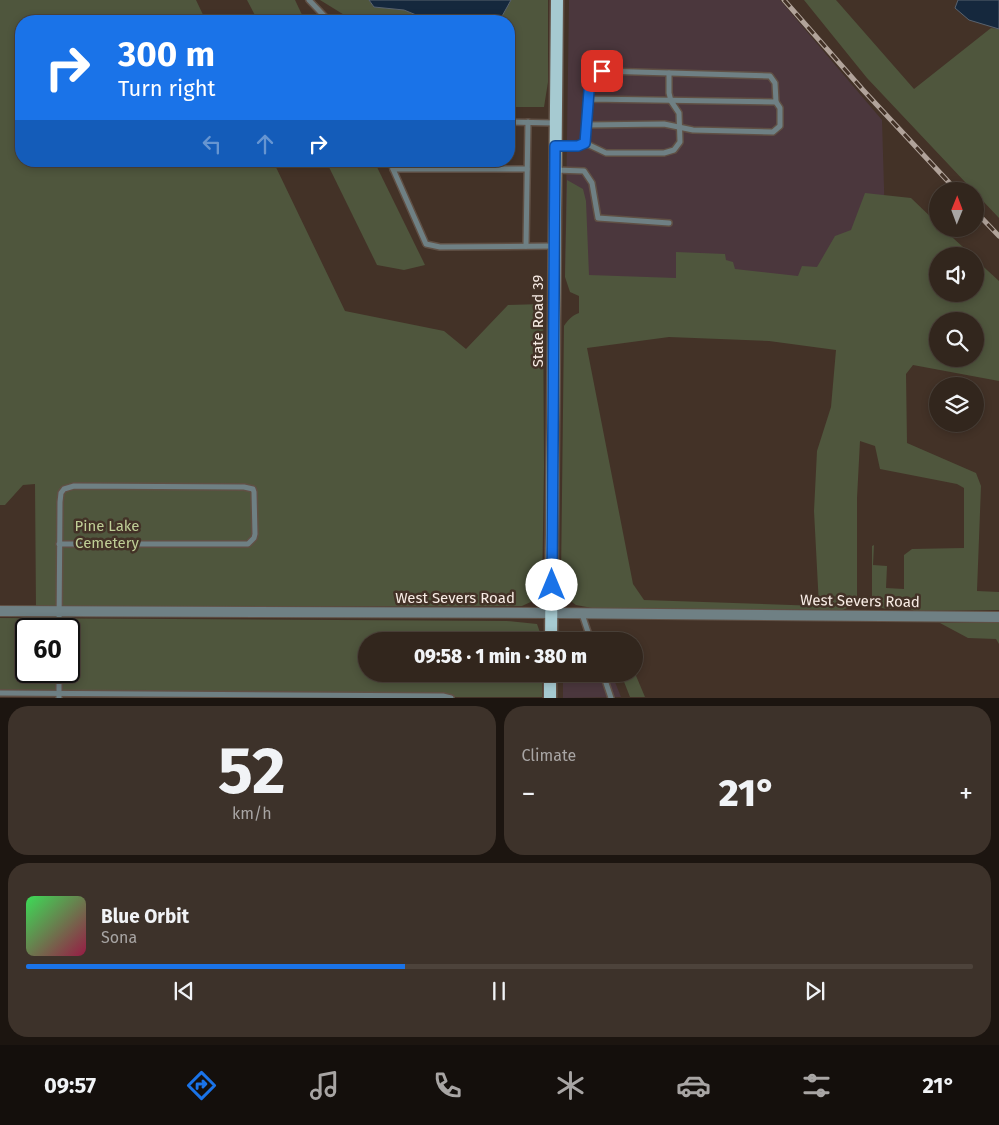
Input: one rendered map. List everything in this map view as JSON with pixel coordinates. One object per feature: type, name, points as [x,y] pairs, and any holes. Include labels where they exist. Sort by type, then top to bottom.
[{"type":"main road","name":"State Road 39","points":[[550,632],[557,0]]},
{"type":"main road","points":[[550,682],[550,698]]},
{"type":"street","name":"West Severs Road","points":[[0,611],[999,617]]},
{"type":"lane","points":[[309,0],[323,15]]},
{"type":"lane","points":[[585,143],[587,124],[590,99],[590,78],[594,72],[770,76],[775,83],[776,102],[780,108],[780,126],[773,132],[693,130],[664,124],[587,124]]},
{"type":"lane","points":[[555,146],[578,146],[585,143],[606,153],[664,153],[674,150],[680,142],[679,113],[671,101],[669,93],[670,73]]},
{"type":"lane","points":[[590,99],[776,102]]},
{"type":"lane","points":[[515,122],[555,123]]},
{"type":"lane","points":[[526,246],[528,122]]},
{"type":"lane","points":[[527,169],[393,169],[426,244],[440,247],[554,246]]},
{"type":"lane","points":[[555,170],[584,171],[592,183],[598,218],[669,223]]},
{"type":"lane","points":[[59,544],[248,544],[255,534],[254,492],[253,489],[244,487],[67,487],[61,493],[60,502],[59,544],[59,618]]},
{"type":"lane","points":[[582,614],[589,632]]},
{"type":"lane","points":[[606,682],[611,698]]},
{"type":"lane","points":[[59,683],[59,696]]},
{"type":"lane","points":[[0,694],[59,696],[443,696],[451,698]]},
{"type":"shaded area","points":[[569,0],[780,0],[882,120],[887,289],[565,277]]},
{"type":"shaded area","points":[[563,682],[615,682],[621,697],[563,698]]},
{"type":"green space","name":"Pine Lake Cemetery","points":[[0,0],[196,0],[203,15],[15,15],[15,167],[276,167],[345,311],[444,331],[466,349],[508,305],[543,304],[544,467],[542,594],[537,599],[522,606],[36,607],[35,484],[23,485],[5,505],[0,505]]},
{"type":"green space","points":[[247,0],[295,0],[302,15],[255,15]]},
{"type":"green space","points":[[320,0],[369,0],[374,7],[404,10],[416,15],[344,15]]},
{"type":"green space","points":[[511,0],[548,0],[548,82],[544,107],[515,107],[515,15],[503,15]]},
{"type":"green space","points":[[804,0],[836,0],[914,89],[991,28],[999,29],[999,218],[984,202],[984,182],[965,182],[867,78]]},
{"type":"green space","points":[[329,167],[377,167],[425,265],[404,270],[377,265]]},
{"type":"green space","points":[[567,180],[583,189],[586,201],[589,275],[676,278],[676,252],[725,254],[726,260],[733,262],[735,269],[798,276],[802,266],[817,267],[835,236],[851,230],[865,193],[911,198],[929,215],[929,238],[953,238],[963,247],[929,247],[929,302],[984,302],[984,267],[999,281],[999,381],[913,365],[906,374],[907,443],[976,473],[981,486],[977,591],[999,592],[999,610],[914,611],[908,608],[888,609],[878,606],[872,601],[872,546],[874,545],[873,565],[887,566],[886,588],[904,589],[904,555],[912,549],[964,548],[964,488],[957,484],[880,469],[875,446],[860,441],[857,498],[857,598],[853,606],[842,610],[592,608],[576,605],[565,597],[561,577],[564,326],[570,318],[579,313],[579,296],[570,292],[565,277]],"holes":[[[669,337],[769,341],[836,350],[831,407],[817,451],[814,511],[819,606],[644,600],[633,584],[587,348]]]},
{"type":"green space","points":[[0,618],[15,618],[15,683],[80,683],[80,618],[507,621],[537,624],[540,632],[358,632],[358,682],[542,682],[542,697],[0,697]]},
{"type":"green space","points":[[999,622],[999,644],[996,639],[968,638],[940,623]]},
{"type":"green space","points":[[624,682],[639,682],[645,697],[630,697]]},
{"type":"water","points":[[369,0],[511,0],[503,15],[416,15],[404,10],[374,7]]},
{"type":"water","points":[[958,0],[999,0],[999,29],[969,20],[955,8]]},
{"type":"railway","points":[[784,0],[863,90],[949,182]]},
{"type":"railway","points":[[984,220],[999,236]]},
{"type":"route","points":[[552,585],[555,146],[578,146],[585,143],[590,99],[590,78],[594,72],[602,71]]}]
